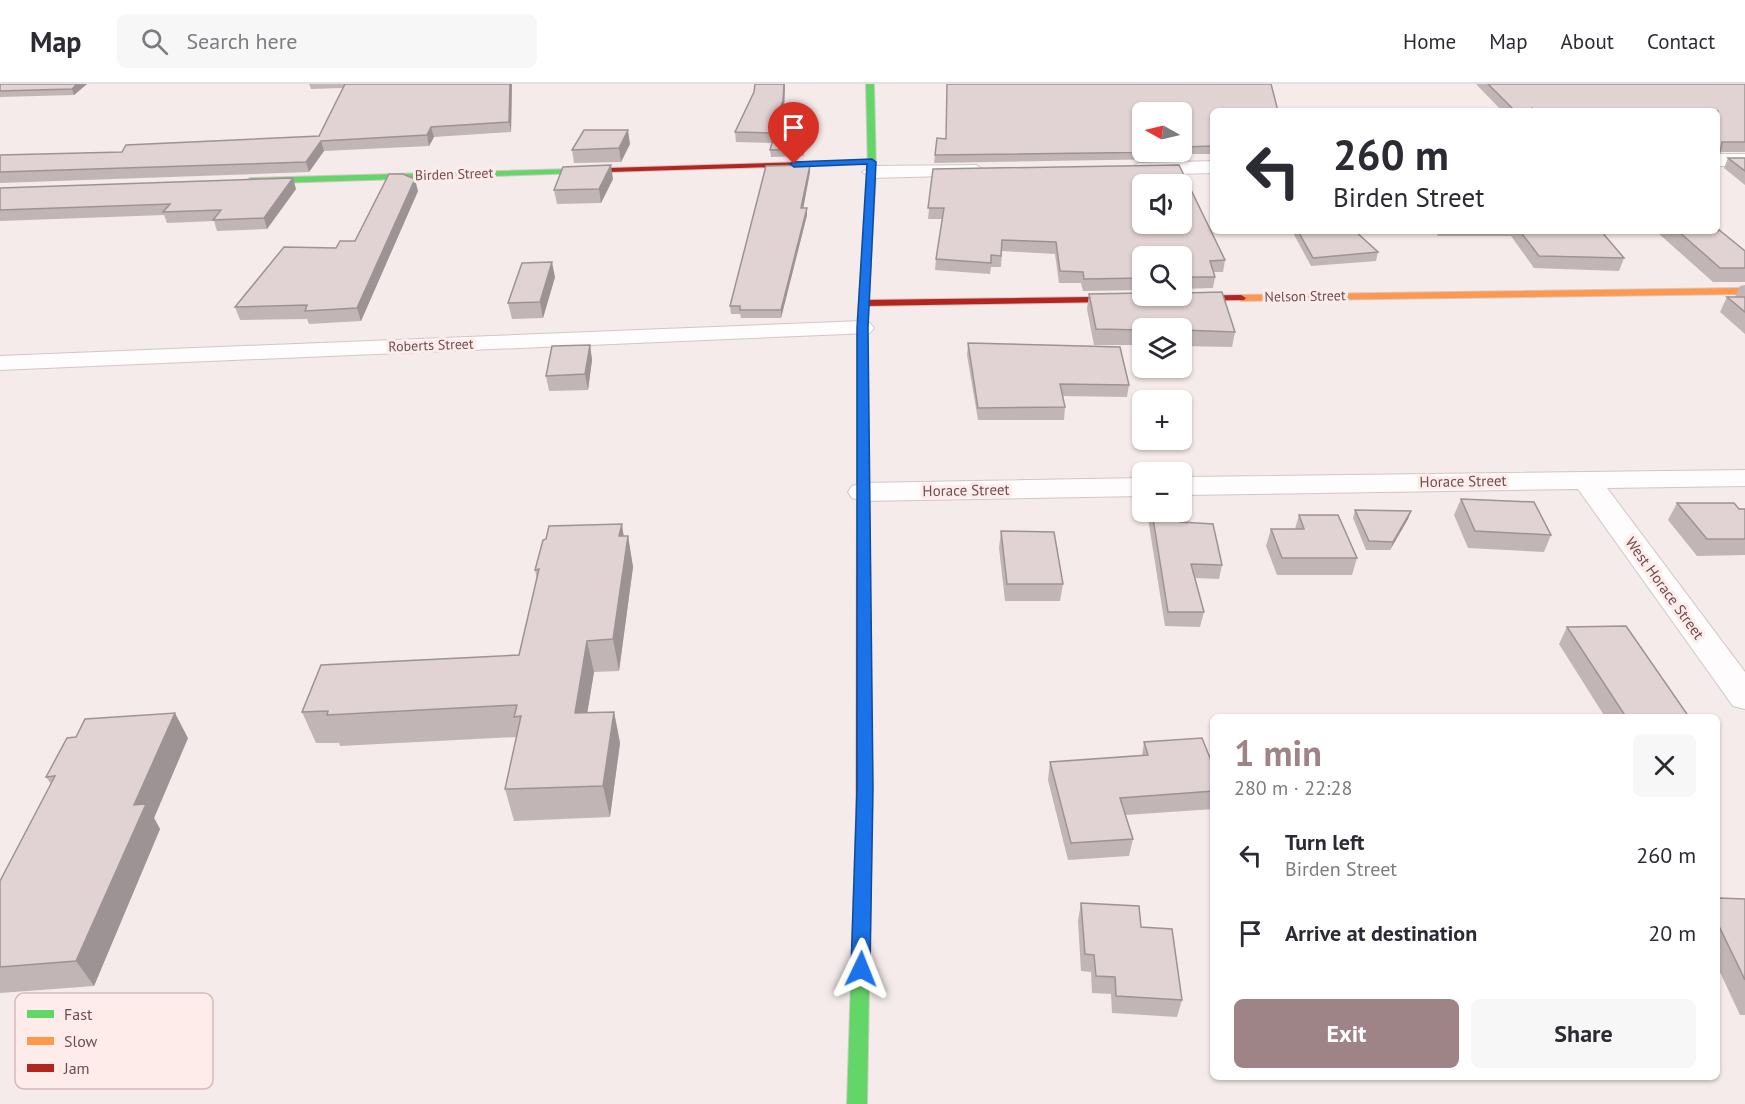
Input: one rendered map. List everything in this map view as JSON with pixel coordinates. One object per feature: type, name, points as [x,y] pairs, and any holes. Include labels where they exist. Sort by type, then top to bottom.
[{"type":"street","points":[[857,1104],[865,788],[862,328],[872,167],[870,84]]},
{"type":"street","points":[[1720,160],[1745,160]]},
{"type":"street","points":[[872,167],[990,171]]},
{"type":"street","name":"Birden Street","points":[[234,182],[872,167]]},
{"type":"street","points":[[1119,169],[1210,167]]},
{"type":"street","name":"Nelson Street","points":[[864,303],[1745,291]]},
{"type":"street","name":"Roberts Street","points":[[0,363],[862,328]]},
{"type":"street","name":"Horace Street","points":[[1192,486],[1745,478]]},
{"type":"street","name":"West Horace Street","points":[[1585,479],[1745,696]]},
{"type":"street","name":"Horace Street","points":[[862,492],[1132,487]]},
{"type":"building","points":[[0,84],[77,84],[72,89],[0,91]]},
{"type":"building","points":[[345,84],[510,84],[509,122],[431,127],[427,135],[321,141],[306,162],[0,172],[0,155],[122,152],[126,145],[319,136]]},
{"type":"building","points":[[755,84],[784,84],[783,101],[771,133],[735,132],[754,92]]},
{"type":"building","points":[[947,84],[1271,84],[1277,108],[1210,108],[1210,146],[1192,147],[1192,102],[1132,102],[1132,152],[935,155],[937,138],[946,139]]},
{"type":"building","points":[[1488,84],[1745,84],[1745,142],[1722,142],[1720,152],[1720,108],[1512,108]]},
{"type":"building","points":[[777,126],[811,127],[803,149],[770,150]]},
{"type":"building","points":[[584,130],[628,130],[619,148],[572,150]]},
{"type":"building","points":[[1728,158],[1745,158],[1745,171]]},
{"type":"building","points":[[611,165],[599,189],[554,190],[563,167]]},
{"type":"building","points":[[810,165],[801,208],[807,208],[781,310],[740,310],[740,306],[730,306],[766,166]]},
{"type":"building","points":[[1179,165],[1183,174],[1132,174],[1132,234],[1192,234],[1192,192],[1210,229],[1210,234],[1212,234],[1225,260],[1210,261],[1215,277],[1192,277],[1192,246],[1132,246],[1132,278],[1084,279],[1083,272],[1060,271],[1056,242],[1002,240],[1001,256],[991,255],[991,263],[936,259],[944,208],[928,208],[933,169]]},
{"type":"building","points":[[389,174],[403,174],[415,179],[357,308],[305,311],[307,305],[235,307],[284,247],[336,248],[340,241],[355,241]]},
{"type":"building","points":[[293,178],[264,218],[213,220],[221,210],[163,212],[170,204],[0,210],[0,188]]},
{"type":"building","points":[[1720,231],[1745,251],[1745,268],[1720,268],[1681,234],[1720,234]]},
{"type":"building","points":[[1300,234],[1358,234],[1378,252],[1313,258]]},
{"type":"building","points":[[1522,234],[1604,234],[1624,258],[1539,256]]},
{"type":"building","points":[[552,262],[540,302],[508,303],[522,263]]},
{"type":"building","points":[[1222,292],[1235,332],[1192,330],[1192,318],[1132,318],[1132,330],[1096,329],[1089,294],[1132,293],[1132,306],[1192,306],[1192,293]]},
{"type":"building","points":[[1727,297],[1745,297],[1745,312]]},
{"type":"building","points":[[968,343],[1120,347],[1129,385],[1060,384],[1065,407],[978,408]]},
{"type":"building","points":[[590,345],[585,374],[546,376],[552,346]]},
{"type":"building","points":[[1461,499],[1534,502],[1551,535],[1475,531]]},
{"type":"building","points":[[1677,503],[1734,503],[1739,509],[1745,509],[1745,539],[1707,539]]},
{"type":"building","points":[[1355,510],[1411,511],[1393,542],[1369,541]]},
{"type":"building","points":[[1299,515],[1338,515],[1357,558],[1282,558],[1271,529],[1304,529]]},
{"type":"building","points":[[1154,522],[1213,524],[1222,565],[1191,564],[1204,612],[1168,612]]},
{"type":"building","points":[[622,524],[619,536],[628,536],[613,639],[587,641],[575,713],[614,712],[603,786],[505,789],[521,716],[514,717],[517,705],[327,715],[328,711],[302,712],[321,665],[519,655],[539,569],[535,570],[549,526]]},
{"type":"building","points":[[1001,531],[1054,532],[1063,584],[1007,584]]},
{"type":"building","points":[[1626,626],[1687,714],[1624,714],[1567,627]]},
{"type":"building","points":[[175,713],[134,805],[146,804],[76,961],[0,967],[0,881],[55,776],[46,777],[67,738],[76,737],[85,719]]},
{"type":"building","points":[[1202,738],[1210,758],[1210,791],[1120,798],[1133,839],[1071,843],[1050,762],[1148,755],[1144,742]]},
{"type":"building","points":[[1720,898],[1745,899],[1745,980],[1720,928]]},
{"type":"building","points":[[1081,903],[1139,906],[1141,927],[1172,929],[1182,1000],[1116,996],[1115,977],[1096,976],[1094,955],[1085,954]]},
{"type":"traffic: fast","points":[[863,494],[862,328],[872,172],[870,84]]},
{"type":"traffic: fast","points":[[250,181],[609,170]]},
{"type":"traffic: fast","points":[[857,1104],[864,820]]},
{"type":"traffic: slow","points":[[1241,298],[1745,291]]},
{"type":"traffic: jam","points":[[609,170],[872,162]]},
{"type":"traffic: jam","points":[[864,303],[1241,298]]},
{"type":"traffic: jam","points":[[863,494],[864,820]]},
{"type":"route","points":[[794,164],[872,162],[862,328],[865,788],[861,969]]}]
